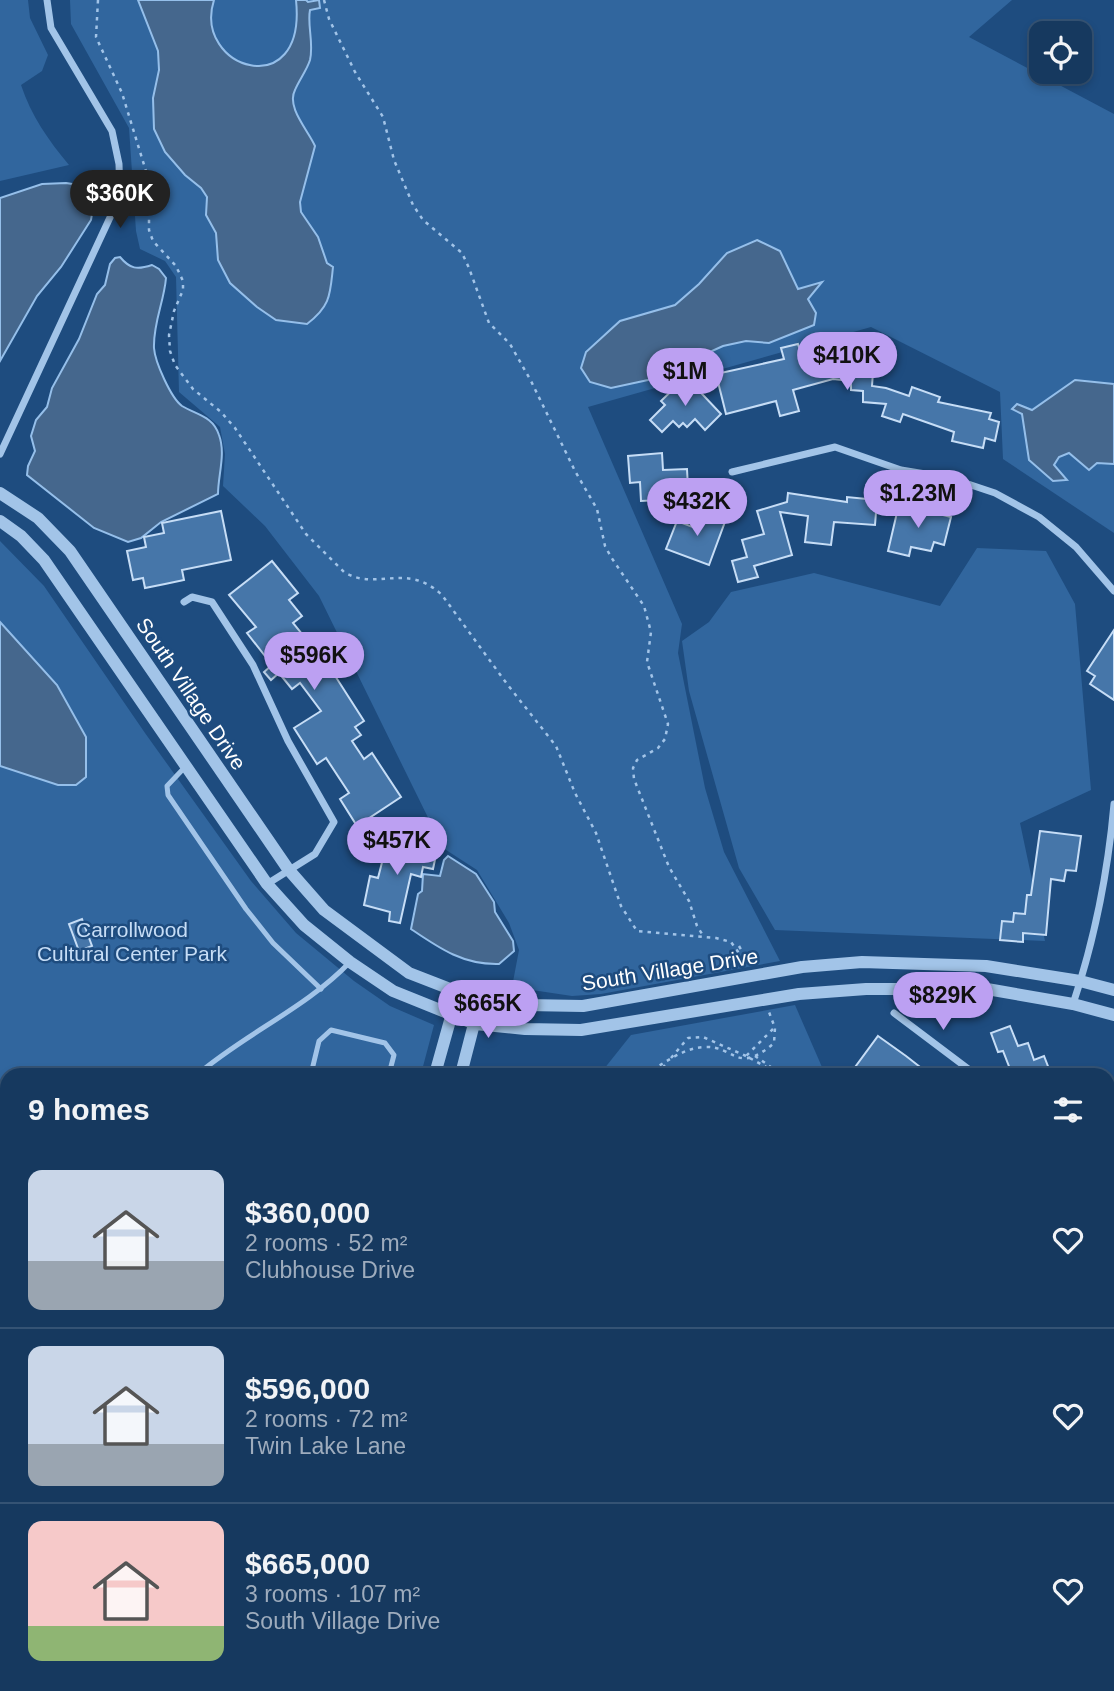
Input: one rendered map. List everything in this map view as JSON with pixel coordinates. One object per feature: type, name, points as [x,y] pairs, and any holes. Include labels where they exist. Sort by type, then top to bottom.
[{"type":"street","points":[[0,454],[120,197],[119,164],[112,131],[51,28],[47,0]]},
{"type":"street","points":[[732,472],[835,447],[901,470],[950,478],[995,492],[1039,517],[1076,547],[1114,592]]},
{"type":"street","name":"South Village Drive","points":[[0,493],[38,518],[70,551],[288,869],[324,910],[409,973],[458,992],[526,1005],[583,1006],[802,967],[862,962],[986,965],[1080,981],[1114,990]]},
{"type":"street","name":"South Village Drive","points":[[0,521],[44,559],[267,884],[304,925],[350,962],[393,991],[475,1024],[525,1029],[581,1030],[799,994],[866,989],[987,989],[1073,1003],[1114,1015]]},
{"type":"street","points":[[184,601],[192,597],[212,601],[253,665],[288,741],[334,822],[315,853],[267,884]]},
{"type":"street","points":[[1073,1003],[1097,922],[1110,848],[1114,804]]},
{"type":"street","points":[[437,1068],[458,992]]},
{"type":"street","points":[[463,1068],[481,997]]},
{"type":"street","points":[[894,1013],[967,1068]]},
{"type":"lane","points":[[186,766],[167,786],[168,795],[246,909],[273,943],[321,989]]},
{"type":"lane","points":[[205,1068],[321,989],[350,962]]},
{"type":"lane","points":[[312,1068],[319,1041],[331,1030],[385,1043],[394,1055],[391,1068]]},
{"type":"path","points":[[98,0],[96,37],[122,93],[149,181],[149,230],[153,241],[176,266],[183,281],[183,290],[174,311],[169,335],[170,351],[179,372],[193,389],[221,412],[235,428],[306,534],[344,572],[352,577],[365,579],[422,580],[442,595],[556,746],[575,793],[596,833],[621,906],[637,931],[731,942],[747,964],[739,946]]},
{"type":"path","points":[[324,0],[329,19],[355,72],[383,117],[394,159],[413,205],[423,220],[461,253],[470,268],[489,323],[510,344],[531,381],[575,471],[597,509],[605,546],[611,558],[644,606],[651,632],[647,662],[668,724],[665,738],[658,748],[637,761],[633,768],[634,779],[669,867],[690,901],[694,919],[704,937]]},
{"type":"path","points":[[655,1068],[690,1049],[706,1046],[742,1059],[755,1056],[774,1043],[775,1028],[770,1012],[774,1030],[746,1056]]},
{"type":"path","points":[[662,1068],[688,1038],[704,1037],[769,1068]]},
{"type":"path","points":[[755,1056],[772,1068]]},
{"type":"green space","points":[[0,0],[28,0],[30,18],[48,55],[42,71],[21,85],[41,127],[69,165],[0,181]]},
{"type":"green space","points":[[70,0],[1012,0],[969,37],[1029,69],[1029,84],[1058,84],[1114,114],[1114,533],[1003,459],[1000,392],[871,327],[588,407],[682,624],[678,653],[705,788],[724,852],[780,961],[601,994],[572,996],[512,987],[519,950],[509,923],[477,870],[443,848],[319,596],[265,526],[223,486],[225,454],[220,427],[179,392],[176,277],[165,261],[140,249],[136,231],[129,128],[71,24]]},
{"type":"green space","name":"Carrollwood Cultural Center Park","points":[[0,541],[44,586],[251,881],[296,933],[354,981],[390,1006],[434,1025],[423,1068],[0,1068]]},
{"type":"green space","points":[[977,548],[1046,551],[1075,604],[1091,790],[1020,823],[1045,941],[775,930],[739,868],[689,691],[682,641],[709,622],[731,592],[814,573],[940,606]]},
{"type":"green space","points":[[795,1005],[822,1068],[605,1068],[631,1035]]},
{"type":"shaded area","points":[[138,0],[214,0],[212,24],[219,44],[233,58],[251,65],[269,64],[285,54],[295,33],[296,0],[319,0],[320,8],[310,10],[310,60],[295,90],[293,104],[315,146],[300,202],[301,212],[318,237],[327,263],[333,267],[328,299],[321,311],[307,324],[276,320],[257,307],[230,283],[218,260],[216,233],[206,215],[207,197],[165,152],[154,129],[153,98],[159,70],[158,51]]},
{"type":"shaded area","points":[[66,183],[85,186],[94,203],[91,220],[61,267],[37,296],[0,361],[0,198],[42,184]]},
{"type":"shaded area","points":[[757,240],[780,251],[798,289],[822,282],[808,299],[816,313],[814,325],[769,343],[746,341],[723,346],[648,380],[611,388],[590,382],[581,368],[586,352],[620,321],[675,305],[699,284],[727,253]]},
{"type":"shaded area","points":[[120,257],[134,267],[152,265],[166,278],[154,339],[157,362],[178,402],[213,424],[222,450],[218,494],[161,522],[141,538],[128,542],[94,528],[27,475],[35,451],[31,436],[36,420],[47,407],[52,388],[79,339],[97,294],[105,285],[110,264]]},
{"type":"shaded area","points":[[1075,380],[1114,384],[1114,464],[1097,463],[1089,470],[1069,453],[1059,457],[1054,465],[1067,480],[1053,481],[1029,460],[1022,414],[1012,409],[1017,404],[1032,410]]},
{"type":"shaded area","points":[[0,622],[57,685],[86,737],[86,777],[76,785],[58,785],[0,766]]},
{"type":"shaded area","points":[[448,856],[476,874],[494,902],[495,912],[513,941],[514,951],[499,964],[474,962],[463,958],[442,949],[411,929],[418,894],[422,891],[423,874],[440,876],[444,860]]},
{"type":"building","points":[[798,344],[803,360],[837,349],[857,350],[857,356],[869,357],[868,371],[873,372],[872,386],[909,396],[912,387],[940,397],[938,402],[991,413],[989,419],[999,422],[995,441],[985,438],[983,448],[952,441],[954,432],[903,414],[900,422],[882,416],[886,404],[863,402],[863,391],[851,390],[851,381],[833,379],[793,390],[799,411],[780,416],[776,401],[726,414],[716,374],[784,359],[781,348]]},
{"type":"building","points":[[686,377],[721,414],[705,430],[695,419],[687,427],[683,423],[679,427],[673,421],[662,432],[650,420],[665,405],[661,401]]},
{"type":"building","points":[[662,453],[663,470],[687,469],[688,488],[679,489],[679,499],[641,501],[640,482],[630,483],[628,456]]},
{"type":"building","points":[[788,493],[847,502],[847,497],[877,500],[875,525],[834,522],[831,545],[805,542],[808,516],[780,512],[792,555],[754,566],[758,577],[738,582],[732,561],[747,557],[742,540],[764,534],[757,511],[787,502]]},
{"type":"building","points":[[899,504],[951,517],[944,545],[934,542],[931,551],[911,547],[909,556],[888,551]]},
{"type":"building","points":[[221,511],[231,560],[182,570],[184,580],[165,584],[145,588],[143,578],[133,580],[127,551],[146,547],[144,537],[164,533],[162,523]]},
{"type":"building","points":[[705,511],[726,519],[709,565],[666,549],[677,521],[698,529]]},
{"type":"building","points":[[272,561],[298,593],[289,600],[302,616],[293,623],[332,671],[364,721],[355,727],[361,735],[352,741],[364,759],[372,753],[401,797],[357,826],[340,799],[349,793],[326,758],[317,764],[294,728],[321,711],[300,683],[292,689],[279,673],[271,680],[264,672],[272,665],[247,633],[256,627],[229,595]]},
{"type":"building","points":[[1114,630],[1114,700],[1090,684],[1095,676],[1087,671]]},
{"type":"building","points":[[1040,831],[1081,836],[1076,871],[1066,870],[1064,881],[1051,879],[1046,935],[1023,933],[1023,942],[1000,940],[1002,921],[1013,922],[1014,913],[1025,914],[1027,895],[1031,895]]},
{"type":"building","points":[[388,839],[437,850],[433,869],[423,867],[421,877],[411,874],[400,923],[389,921],[390,912],[364,905],[370,876],[378,878]]},
{"type":"building","points":[[82,919],[92,946],[79,951],[69,924]]},
{"type":"building","points":[[1010,1026],[1018,1046],[1028,1043],[1034,1060],[1044,1056],[1049,1068],[1010,1068],[1003,1051],[998,1052],[991,1033]]},
{"type":"building","points":[[878,1036],[921,1068],[854,1068]]}]
